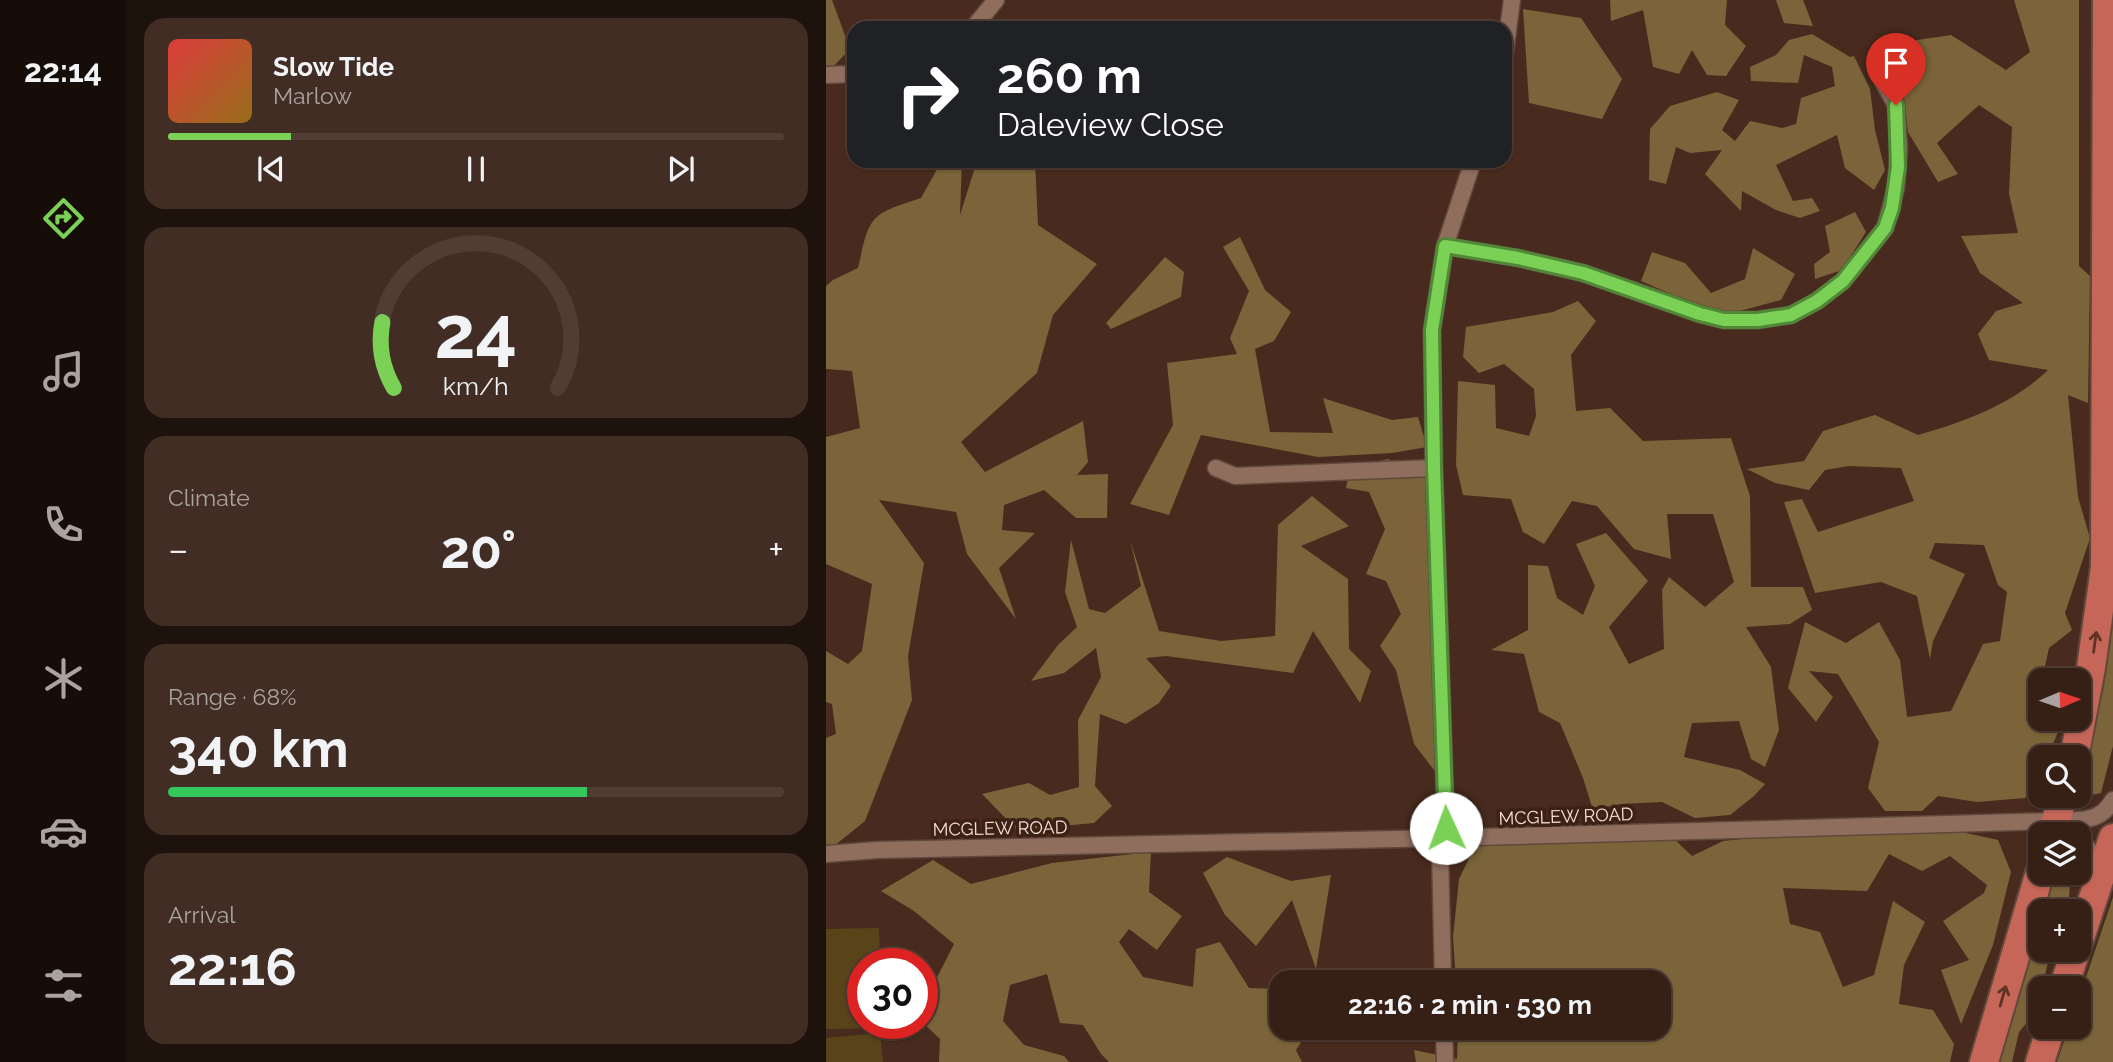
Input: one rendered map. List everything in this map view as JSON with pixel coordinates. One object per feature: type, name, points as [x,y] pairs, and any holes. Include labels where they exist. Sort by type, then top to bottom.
[{"type":"highway","points":[[2076,745],[2105,568],[2109,358],[2107,0]]},
{"type":"highway","points":[[2091,904],[2113,838]]},
{"type":"highway","points":[[1984,1062],[2036,885]]},
{"type":"highway","points":[[2040,1062],[2047,1039]]},
{"type":"street","points":[[979,21],[996,0]]},
{"type":"street","points":[[1509,21],[1512,0]]},
{"type":"street","points":[[826,75],[847,74]]},
{"type":"street","points":[[1445,246],[1518,258],[1583,273],[1724,320],[1758,320],[1791,315],[1817,301],[1843,281],[1885,228],[1896,188],[1899,147],[1896,105],[1883,82]]},
{"type":"street","points":[[1443,970],[1440,850],[1446,828],[1432,330],[1445,246],[1471,168]]},
{"type":"street","points":[[1216,468],[1235,476],[1434,468]]},
{"type":"street","name":"MCGLEW ROAD","points":[[2061,822],[2095,818],[2106,811],[2113,800]]},
{"type":"street","name":"MCGLEW ROAD","points":[[826,855],[877,850],[2028,823]]},
{"type":"street","points":[[2091,852],[2096,861],[2098,882]]},
{"type":"street","points":[[1444,1040],[1445,1062]]},
{"type":"shaded area","points":[[826,0],[832,0],[847,41],[847,52],[831,69],[826,68]]},
{"type":"shaded area","points":[[1610,0],[1727,0],[1725,25],[1746,46],[1726,76],[1707,75],[1692,50],[1679,74],[1653,67],[1643,10],[1611,21]]},
{"type":"shaded area","points":[[1776,0],[1803,0],[1813,26],[1784,23]]},
{"type":"shaded area","points":[[2014,0],[2079,0],[2079,266],[2090,276],[2088,403],[2068,395],[2078,497],[2090,538],[2065,613],[2072,630],[2049,648],[2045,668],[2028,668],[2028,732],[2058,732],[2052,745],[2028,745],[2028,793],[2025,798],[1977,802],[1938,796],[1922,811],[1885,811],[1868,788],[1879,742],[1838,674],[1809,671],[1833,697],[1816,722],[1788,688],[1805,622],[1846,643],[1879,622],[1900,660],[1907,717],[1951,711],[1983,644],[2000,641],[2007,592],[1998,585],[1984,545],[1935,543],[1929,558],[1965,574],[1933,641],[1930,659],[1917,596],[1881,582],[1815,593],[1784,502],[1802,499],[1818,532],[1914,501],[1901,468],[1849,466],[1825,470],[1809,490],[1775,483],[1747,469],[1804,461],[1823,431],[1875,415],[1918,435],[1953,424],[2004,402],[2048,370],[1989,360],[1978,334],[1996,311],[2023,303],[1980,273],[1961,236],[2018,233],[2009,194],[2012,127],[1979,105],[1937,143],[1958,174],[1938,182],[1908,132],[1897,43],[1951,35],[2006,70],[2030,52]]},
{"type":"shaded area","points":[[1523,9],[1581,18],[1622,79],[1602,119],[1529,103]]},
{"type":"shaded area","points":[[1812,34],[1850,57],[1854,56],[1870,89],[1875,130],[1885,170],[1874,190],[1845,168],[1837,135],[1776,165],[1793,201],[1812,198],[1820,211],[1800,218],[1776,210],[1742,191],[1741,211],[1705,174],[1722,150],[1690,153],[1676,147],[1666,184],[1649,180],[1650,129],[1670,106],[1717,92],[1739,100],[1722,130],[1735,141],[1750,121],[1782,128],[1796,124],[1801,98],[1835,86],[1832,67],[1804,55],[1798,83],[1751,81],[1750,67],[1776,55],[1789,40]]},
{"type":"shaded area","points":[[938,168],[962,168],[960,215],[975,168],[1035,168],[1038,225],[1097,264],[1053,315],[1037,373],[961,442],[985,472],[1083,421],[1088,462],[1077,475],[1108,474],[1107,518],[1076,518],[1044,490],[1004,505],[1002,530],[1035,533],[999,568],[1016,619],[967,554],[956,512],[879,500],[924,563],[908,656],[912,700],[865,821],[834,846],[826,845],[826,738],[836,734],[832,704],[826,702],[826,651],[848,664],[862,651],[872,584],[826,564],[826,437],[860,428],[852,371],[826,369],[826,286],[858,268],[869,227],[874,219],[891,209],[921,198]]},
{"type":"shaded area","points":[[1855,212],[1866,232],[1842,270],[1815,279],[1814,264],[1830,252],[1825,226]]},
{"type":"shaded area","points":[[1240,237],[1265,290],[1291,312],[1274,341],[1255,349],[1270,432],[1333,433],[1323,398],[1392,420],[1418,417],[1427,447],[1392,453],[1318,457],[1201,435],[1169,515],[1130,504],[1173,425],[1167,363],[1237,354],[1230,338],[1249,291],[1223,247]]},
{"type":"shaded area","points":[[1753,248],[1795,274],[1781,300],[1721,316],[1641,281],[1652,252],[1685,263],[1711,293],[1745,279]]},
{"type":"shaded area","points":[[1165,257],[1184,272],[1181,297],[1111,329],[1106,323]]},
{"type":"shaded area","points":[[1578,301],[1596,321],[1571,355],[1576,411],[1610,408],[1643,441],[1731,438],[1750,496],[1751,587],[1803,587],[1812,610],[1790,624],[1746,627],[1771,667],[1779,730],[1765,767],[1751,759],[1739,721],[1692,723],[1684,757],[1740,770],[1765,784],[1730,815],[1695,818],[1662,802],[1620,804],[1593,810],[1560,723],[1539,712],[1524,654],[1491,650],[1528,630],[1528,565],[1548,566],[1557,598],[1583,615],[1595,586],[1576,544],[1606,533],[1648,581],[1609,627],[1629,664],[1664,649],[1662,590],[1669,577],[1705,607],[1734,582],[1713,514],[1667,514],[1671,559],[1634,549],[1597,506],[1572,501],[1544,544],[1523,532],[1511,499],[1463,495],[1456,465],[1458,381],[1495,385],[1496,428],[1529,436],[1536,416],[1534,389],[1504,364],[1479,373],[1463,357],[1466,327],[1553,312]]},
{"type":"shaded area","points":[[1388,459],[1444,488],[1447,787],[1414,744],[1396,670],[1380,646],[1401,614],[1386,581],[1366,574],[1385,529],[1369,492],[1346,488],[1350,468]]},
{"type":"shaded area","points":[[1312,496],[1349,526],[1301,546],[1348,579],[1349,649],[1371,671],[1360,703],[1313,631],[1293,673],[1166,656],[1146,658],[1171,686],[1159,703],[1126,724],[1100,714],[1095,786],[1112,806],[1094,823],[1017,830],[982,794],[1029,783],[1050,795],[1079,787],[1078,720],[1101,677],[1096,648],[1064,673],[1031,681],[1058,645],[1077,627],[1065,592],[1071,540],[1089,609],[1105,613],[1141,586],[1130,540],[1159,631],[1221,641],[1275,636],[1278,525]]},
{"type":"shaded area","points":[[2113,624],[2113,746],[2101,793],[2091,795],[2091,745],[2088,745],[2103,691]]},
{"type":"shaded area","points":[[1943,828],[1998,840],[2011,872],[1993,945],[1961,1024],[1941,970],[1969,960],[1943,921],[1984,893],[1987,885],[1950,856],[1922,871],[1889,854],[1867,891],[1783,888],[1790,924],[1820,932],[1843,987],[1874,975],[1893,901],[1925,922],[1904,965],[1899,1004],[1933,1010],[1954,1044],[1950,1062],[1416,1062],[1414,1050],[1457,1059],[1458,1040],[1671,1040],[1671,970],[1455,970],[1453,937],[1459,879],[1475,846],[1671,836],[1692,856],[1723,841],[1819,831]]},
{"type":"shaded area","points":[[1151,852],[1149,892],[1182,916],[1157,950],[1129,929],[1119,942],[1143,977],[1193,987],[1196,949],[1220,942],[1249,988],[1269,989],[1269,1040],[1303,1040],[1296,1050],[1302,1062],[1109,1062],[1083,1025],[1060,1023],[1047,974],[1010,985],[1003,1021],[1024,1045],[1064,1056],[1069,1062],[939,1062],[938,976],[954,944],[914,911],[881,891],[933,860],[971,884],[1052,863]]},
{"type":"shaded area","points":[[1227,857],[1291,881],[1331,875],[1316,969],[1292,900],[1256,946],[1225,915],[1203,873]]},
{"type":"shaded area","points":[[2043,885],[2070,885],[2068,899],[2041,899]]},
{"type":"shaded area","points":[[2113,897],[2113,1062],[2057,1062],[2065,1039],[2091,1039],[2091,976],[2086,976]]},
{"type":"shaded area","points":[[879,928],[880,948],[847,948],[847,1029],[826,1029],[826,929]]},
{"type":"shaded area","points":[[2028,949],[2028,962],[2048,962],[2045,976],[2028,976],[2028,1022],[2019,1032],[2012,1062],[1992,1062],[2025,951]]},
{"type":"shaded area","points":[[847,1036],[847,1039],[881,1039],[883,1062],[826,1062],[826,1038]]},
{"type":"route","points":[[1446,828],[1432,330],[1445,246],[1518,258],[1583,273],[1724,320],[1758,320],[1791,315],[1817,301],[1843,281],[1885,228],[1892,208],[1898,167],[1896,105]]}]
